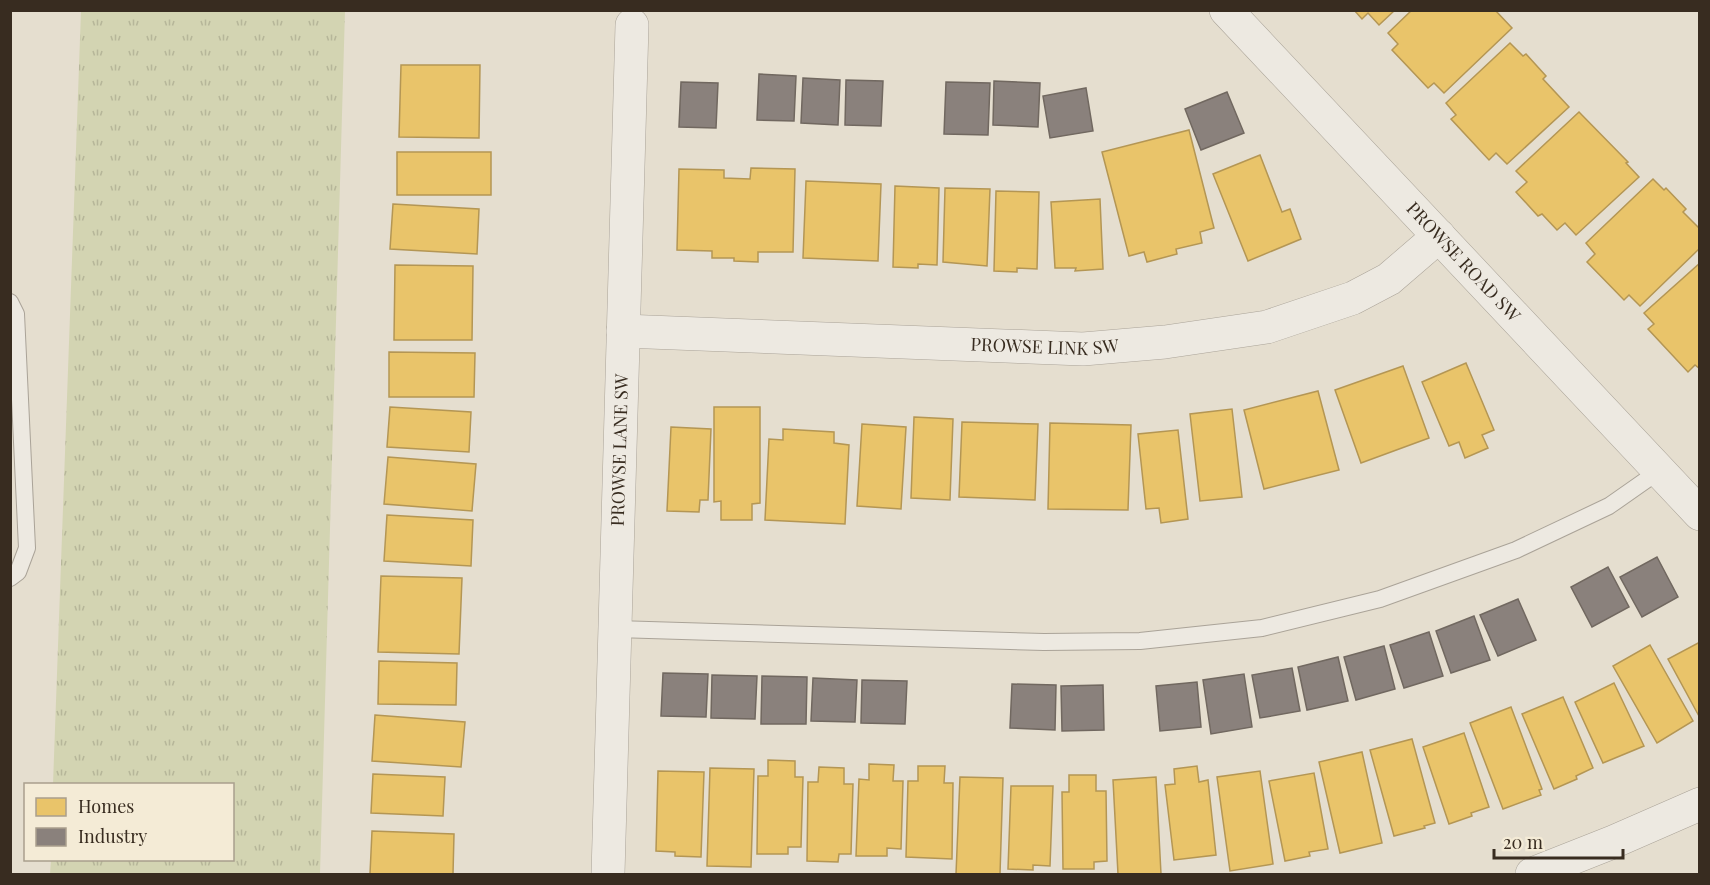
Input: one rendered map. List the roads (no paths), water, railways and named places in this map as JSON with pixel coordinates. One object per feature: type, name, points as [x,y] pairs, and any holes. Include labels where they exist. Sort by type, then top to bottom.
[{"type":"street","name":"PROWSE ROAD SW","points":[[1226,10],[1700,514]]},
{"type":"street","name":"PROWSE LANE SW","points":[[608,874],[632,25]]},
{"type":"street","name":"PROWSE LINK SW","points":[[623,331],[1083,349],[1165,342],[1267,327],[1353,298],[1389,279],[1439,236]]},
{"type":"street","points":[[1532,874],[1700,804]]},
{"type":"lane","points":[[10,302],[16,314],[27,548],[18,572],[10,578]]},
{"type":"lane","points":[[616,629],[1044,642],[1140,641],[1262,628],[1380,599],[1516,550],[1609,506],[1659,471]]}]
